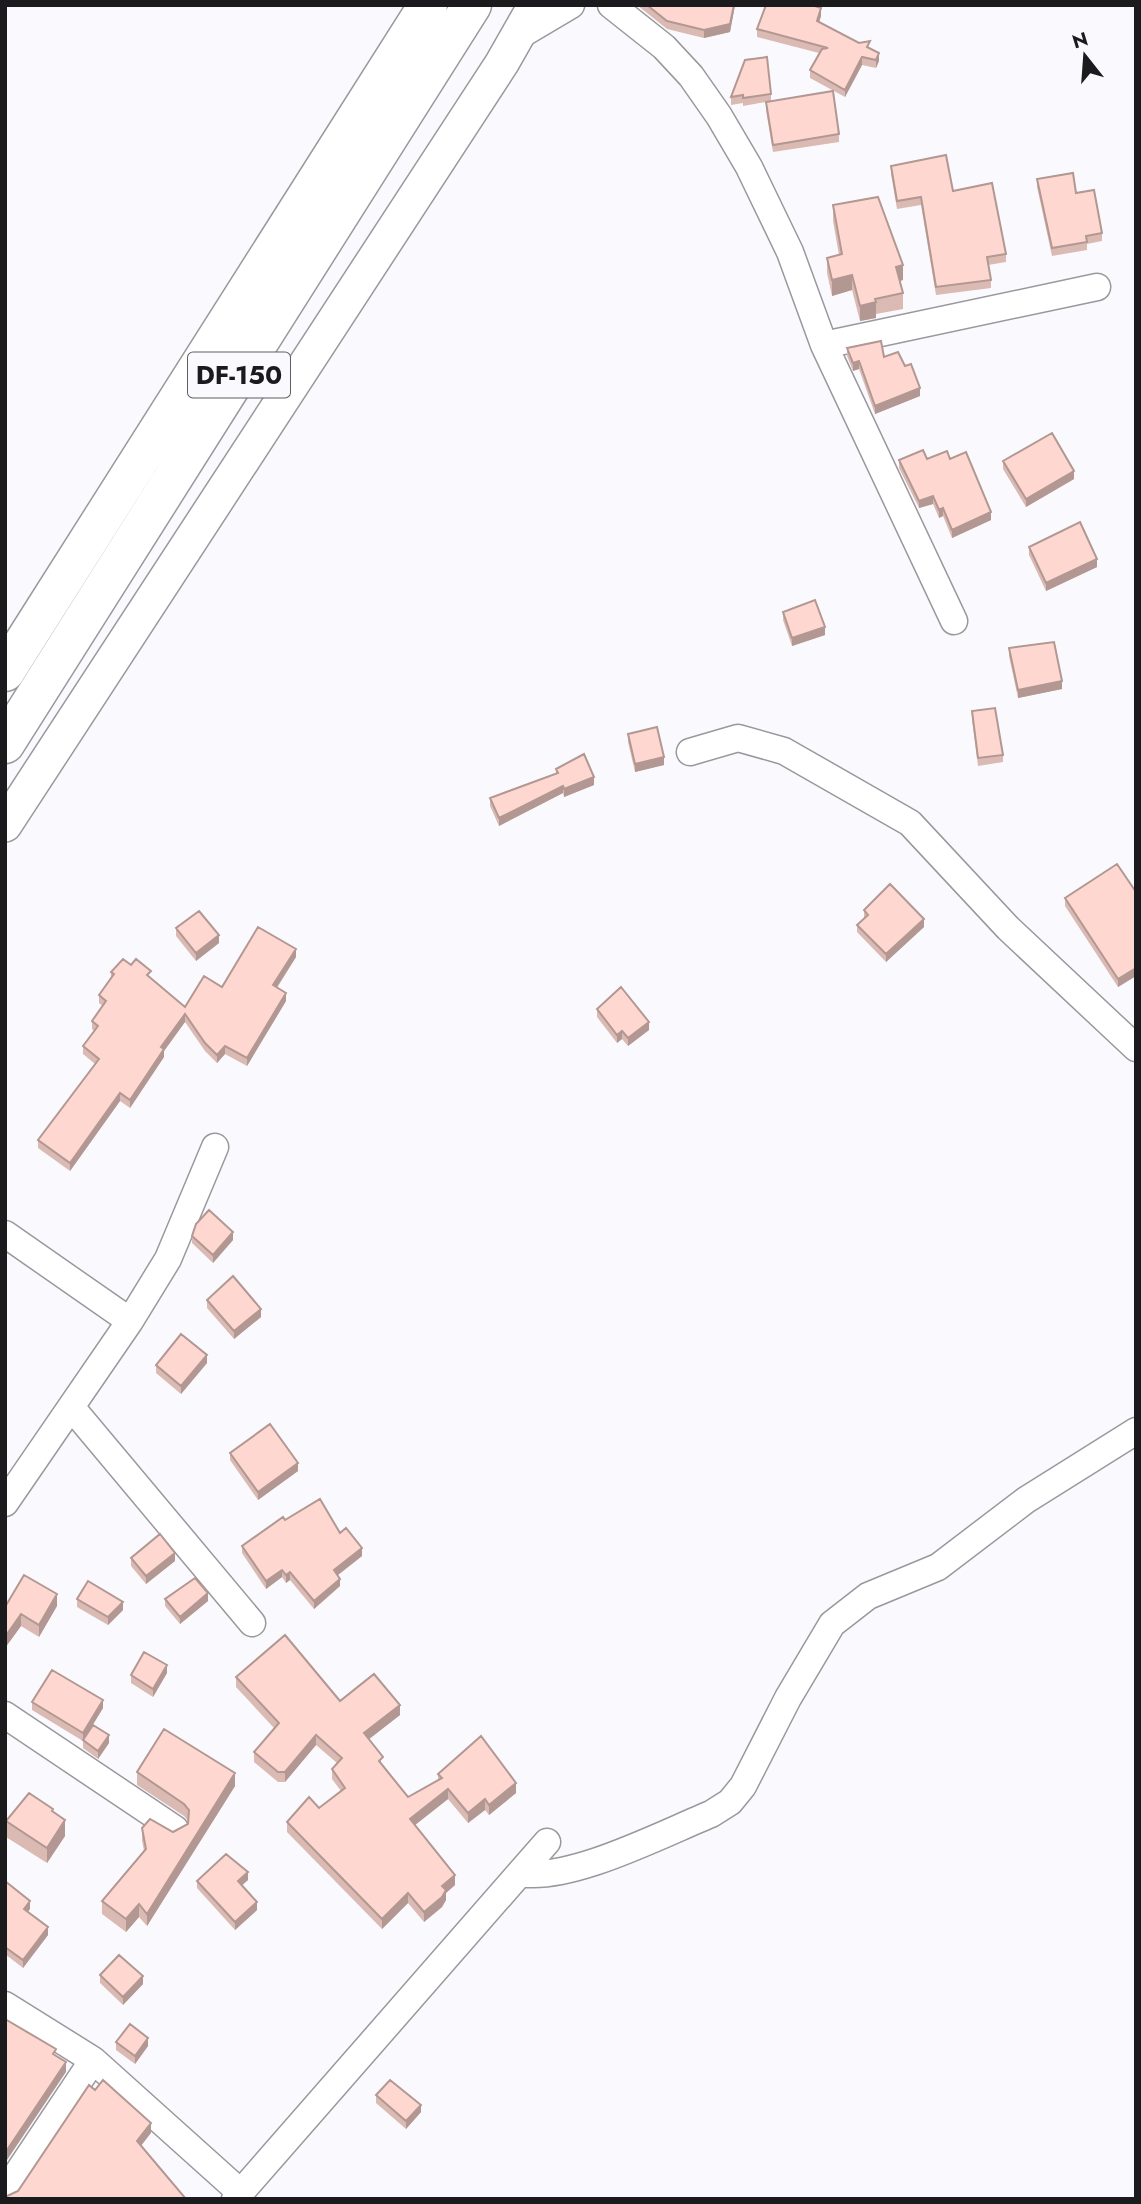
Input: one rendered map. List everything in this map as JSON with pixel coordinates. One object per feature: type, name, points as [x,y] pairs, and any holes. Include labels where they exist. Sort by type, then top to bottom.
[{"type":"main road","name":"DF-150","points":[[5,671],[428,5]]},
{"type":"main road","name":"DF-150","points":[[5,744],[472,5]]},
{"type":"street","points":[[5,825],[517,37],[535,5]]},
{"type":"street","points":[[517,37],[571,5]]},
{"type":"street","points":[[611,5],[664,47],[691,76],[719,116],[749,167],[790,252],[824,345],[954,621]]},
{"type":"street","points":[[824,345],[1097,287]]},
{"type":"street","points":[[690,752],[738,738],[784,751],[909,822],[1008,928],[1136,1048]]},
{"type":"street","points":[[5,1503],[72,1408],[168,1259],[215,1147]]},
{"type":"street","points":[[5,1234],[130,1321]]},
{"type":"street","points":[[72,1408],[252,1623]]},
{"type":"street","points":[[520,1872],[544,1874],[584,1865],[711,1814],[730,1802],[743,1786],[788,1698],[832,1625],[868,1596],[938,1567],[1027,1500],[1136,1431]]},
{"type":"street","points":[[5,1715],[175,1829]]},
{"type":"street","points":[[5,2005],[93,2060],[237,2196],[547,1842]]},
{"type":"street","points":[[5,2192],[93,2060]]},
{"type":"building","points":[[647,5],[734,5],[730,24],[704,30],[667,21]]},
{"type":"building","points":[[766,5],[812,5],[821,8],[817,21],[859,43],[870,41],[867,47],[879,53],[876,60],[862,57],[845,90],[810,70],[822,49],[828,48],[757,29]]},
{"type":"building","points":[[767,57],[771,94],[731,97],[745,60]]},
{"type":"building","points":[[833,91],[839,134],[773,145],[766,102]]},
{"type":"building","points":[[946,155],[953,191],[992,183],[1006,254],[987,257],[991,280],[936,287],[921,197],[897,201],[891,166]]},
{"type":"building","points":[[1073,173],[1076,193],[1094,190],[1102,233],[1086,236],[1087,242],[1052,248],[1037,179]]},
{"type":"building","points":[[878,197],[903,265],[896,267],[903,293],[875,299],[876,302],[860,306],[852,275],[832,280],[827,258],[842,254],[833,205]]},
{"type":"building","points":[[881,341],[884,357],[898,352],[905,366],[911,364],[920,388],[875,406],[859,361],[853,363],[847,348]]},
{"type":"building","points":[[1052,433],[1074,471],[1026,499],[1003,461]]},
{"type":"building","points":[[923,450],[927,459],[947,451],[950,459],[966,452],[991,512],[952,530],[943,508],[939,510],[933,496],[919,501],[899,460]]},
{"type":"building","points":[[1080,522],[1097,559],[1046,583],[1029,547]]},
{"type":"building","points":[[815,600],[825,627],[792,638],[783,612]]},
{"type":"building","points":[[1054,642],[1062,681],[1018,690],[1009,648]]},
{"type":"building","points":[[995,708],[1003,755],[978,758],[972,711]]},
{"type":"building","points":[[657,727],[664,757],[635,764],[628,734]]},
{"type":"building","points":[[584,754],[594,777],[564,789],[563,786],[499,818],[490,798],[558,773],[556,769]]},
{"type":"building","points":[[1117,864],[1136,892],[1136,968],[1118,979],[1065,898]]},
{"type":"building","points":[[890,884],[924,919],[886,954],[857,925],[868,915],[864,910]]},
{"type":"building","points":[[199,911],[219,935],[196,953],[176,928]]},
{"type":"building","points":[[258,927],[296,949],[273,985],[286,993],[247,1058],[225,1046],[217,1055],[185,1014],[161,1047],[164,1049],[130,1100],[120,1093],[70,1163],[38,1140],[99,1059],[83,1046],[98,1026],[92,1021],[106,1001],[99,995],[114,974],[111,972],[123,959],[131,965],[136,959],[151,971],[147,975],[185,1007],[204,976],[222,987]]},
{"type":"building","points":[[621,987],[649,1022],[628,1038],[622,1031],[617,1035],[597,1009]]},
{"type":"building","points":[[209,1210],[233,1232],[213,1255],[192,1236],[196,1224]]},
{"type":"building","points":[[233,1276],[261,1309],[234,1331],[207,1300]]},
{"type":"building","points":[[181,1334],[207,1355],[181,1386],[156,1365]]},
{"type":"building","points":[[270,1424],[298,1463],[258,1492],[230,1453]]},
{"type":"building","points":[[320,1499],[340,1533],[346,1528],[362,1548],[334,1570],[340,1579],[314,1601],[290,1572],[286,1575],[282,1570],[266,1581],[242,1546],[283,1517],[285,1520]]},
{"type":"building","points":[[160,1534],[175,1553],[146,1576],[131,1558]]},
{"type":"building","points":[[24,1575],[57,1594],[39,1625],[21,1614],[5,1637],[5,1607]]},
{"type":"building","points":[[195,1578],[208,1593],[180,1617],[165,1599]]},
{"type":"building","points":[[88,1581],[123,1602],[108,1617],[77,1599]]},
{"type":"building","points":[[285,1635],[340,1701],[374,1674],[400,1705],[364,1733],[383,1757],[379,1761],[408,1797],[442,1778],[438,1774],[481,1736],[516,1783],[489,1805],[485,1799],[468,1813],[448,1789],[410,1819],[455,1875],[442,1886],[446,1890],[442,1897],[424,1912],[408,1893],[382,1919],[287,1822],[309,1797],[319,1808],[345,1788],[332,1769],[342,1758],[316,1735],[285,1772],[278,1772],[254,1752],[279,1723],[236,1677]]},
{"type":"building","points":[[144,1652],[167,1665],[153,1689],[131,1675]]},
{"type":"building","points":[[52,1670],[103,1700],[83,1733],[32,1702]]},
{"type":"building","points":[[93,1725],[109,1735],[98,1751],[83,1740]]},
{"type":"building","points":[[164,1729],[235,1773],[147,1914],[139,1904],[126,1919],[102,1901],[146,1849],[142,1828],[150,1819],[173,1832],[188,1824],[189,1810],[184,1804],[137,1772]]},
{"type":"building","points":[[29,1793],[65,1820],[47,1848],[6,1821]]},
{"type":"building","points":[[226,1854],[248,1872],[238,1881],[257,1902],[235,1922],[197,1881]]},
{"type":"building","points":[[5,1881],[30,1901],[24,1909],[48,1927],[23,1960],[5,1947]]},
{"type":"building","points":[[119,1955],[143,1976],[123,1997],[100,1975]]},
{"type":"building","points":[[5,2019],[56,2049],[53,2054],[66,2062],[5,2153]]},
{"type":"building","points":[[130,2024],[148,2038],[135,2056],[116,2042]]},
{"type":"building","points":[[103,2080],[151,2123],[137,2141],[186,2199],[5,2199],[18,2191],[89,2085],[95,2090]]},
{"type":"building","points":[[390,2080],[421,2105],[406,2121],[376,2095]]}]
